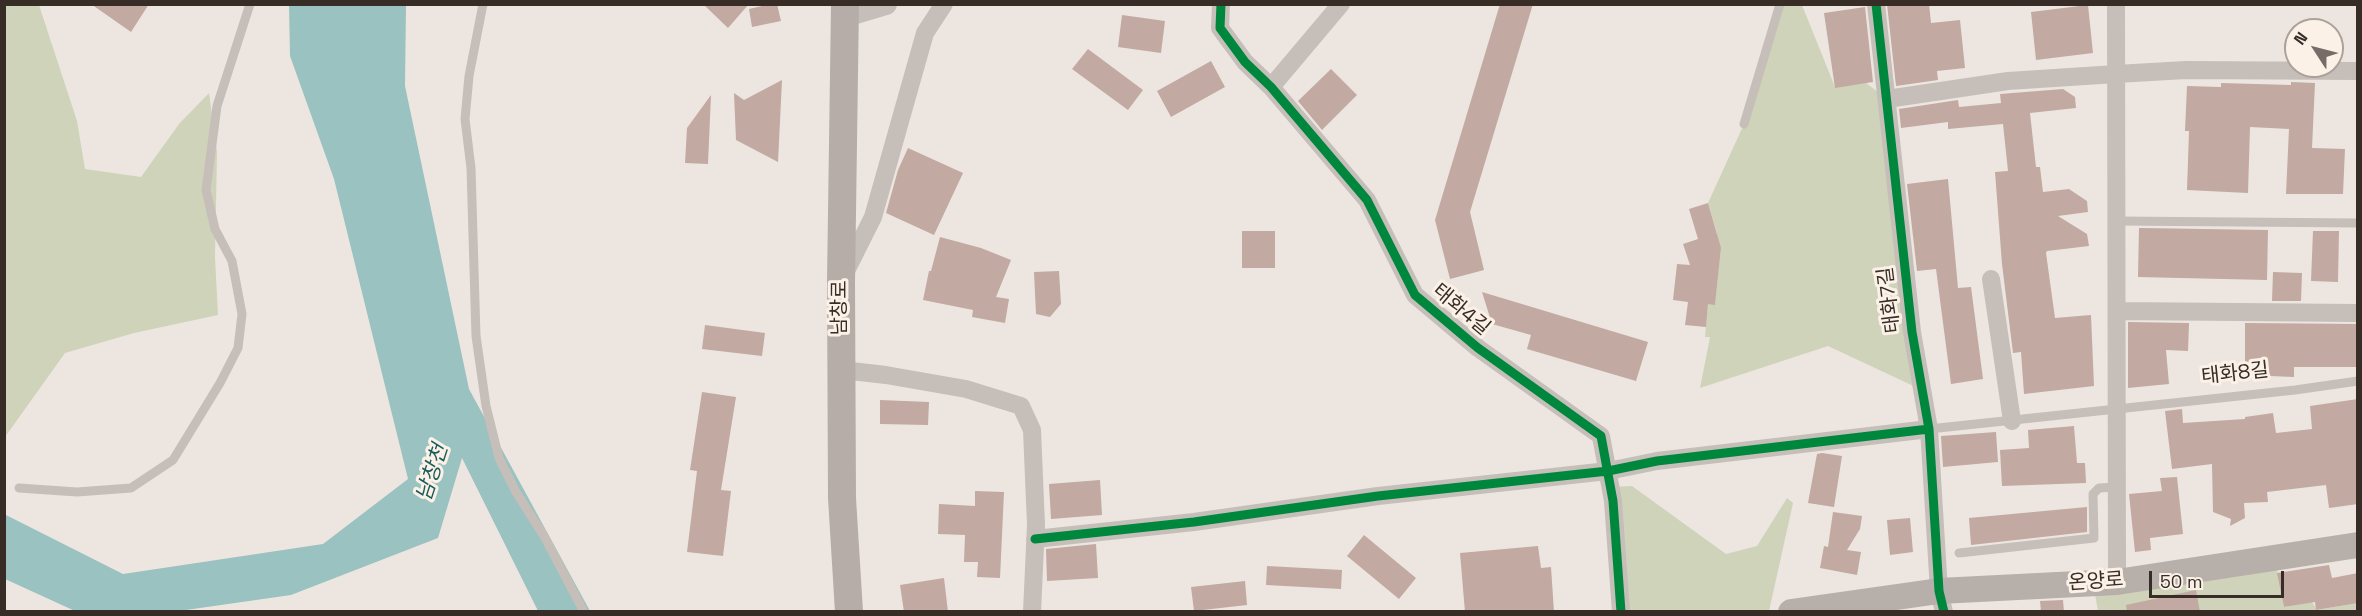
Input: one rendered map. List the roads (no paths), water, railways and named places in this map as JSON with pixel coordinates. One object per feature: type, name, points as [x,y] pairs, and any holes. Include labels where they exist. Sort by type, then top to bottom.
[{"type":"main road","name":"남창로","points":[[845,10],[841,282],[842,498],[848,608]]},
{"type":"main road","name":"온양로","points":[[1791,612],[1942,601],[2117,582],[2358,545]]},
{"type":"street","points":[[845,10],[886,4]]},
{"type":"street","points":[[841,282],[873,217],[925,33],[944,4]]},
{"type":"street","name":"태화4길","points":[[1221,4],[1220,28],[1245,62],[1271,87],[1366,200],[1415,295],[1478,348],[1601,436],[1613,501],[1621,612]]},
{"type":"street","points":[[1271,87],[1341,4]]},
{"type":"street","name":"태화7길","points":[[1876,4],[1911,332],[1929,429],[1942,601]]},
{"type":"street","points":[[2116,4],[2117,582]]},
{"type":"street","points":[[1887,99],[2008,81],[2116,74],[2186,70],[2358,70]]},
{"type":"street","points":[[1991,279],[2012,420]]},
{"type":"street","points":[[2117,311],[2358,313]]},
{"type":"street","points":[[842,370],[966,389],[1021,406],[1032,430],[1035,539],[1032,612]]},
{"type":"street","points":[[1035,539],[1194,522],[1378,496],[1608,471],[1657,461],[1929,429]]},
{"type":"lane","points":[[19,488],[77,492],[131,488],[173,460],[220,383],[238,348],[242,315],[232,261],[216,229],[206,190],[217,106],[250,4]]},
{"type":"lane","points":[[483,4],[469,75],[465,119],[471,168],[476,336],[486,406],[499,458],[585,612]]},
{"type":"lane","points":[[1744,124],[1780,4]]},
{"type":"lane","points":[[2117,221],[2358,223]]},
{"type":"lane","name":"태화8길","points":[[1929,429],[2295,390],[2358,381]]},
{"type":"lane","points":[[1959,553],[2094,538],[2093,494],[2099,488],[2117,487]]},
{"type":"water","name":"남창천","points":[[289,5],[406,5],[405,86],[469,389],[590,611],[538,611],[462,458],[438,538],[291,595],[179,611],[75,611],[5,579],[4,514],[123,574],[323,544],[408,479],[334,179],[290,56]]}]
